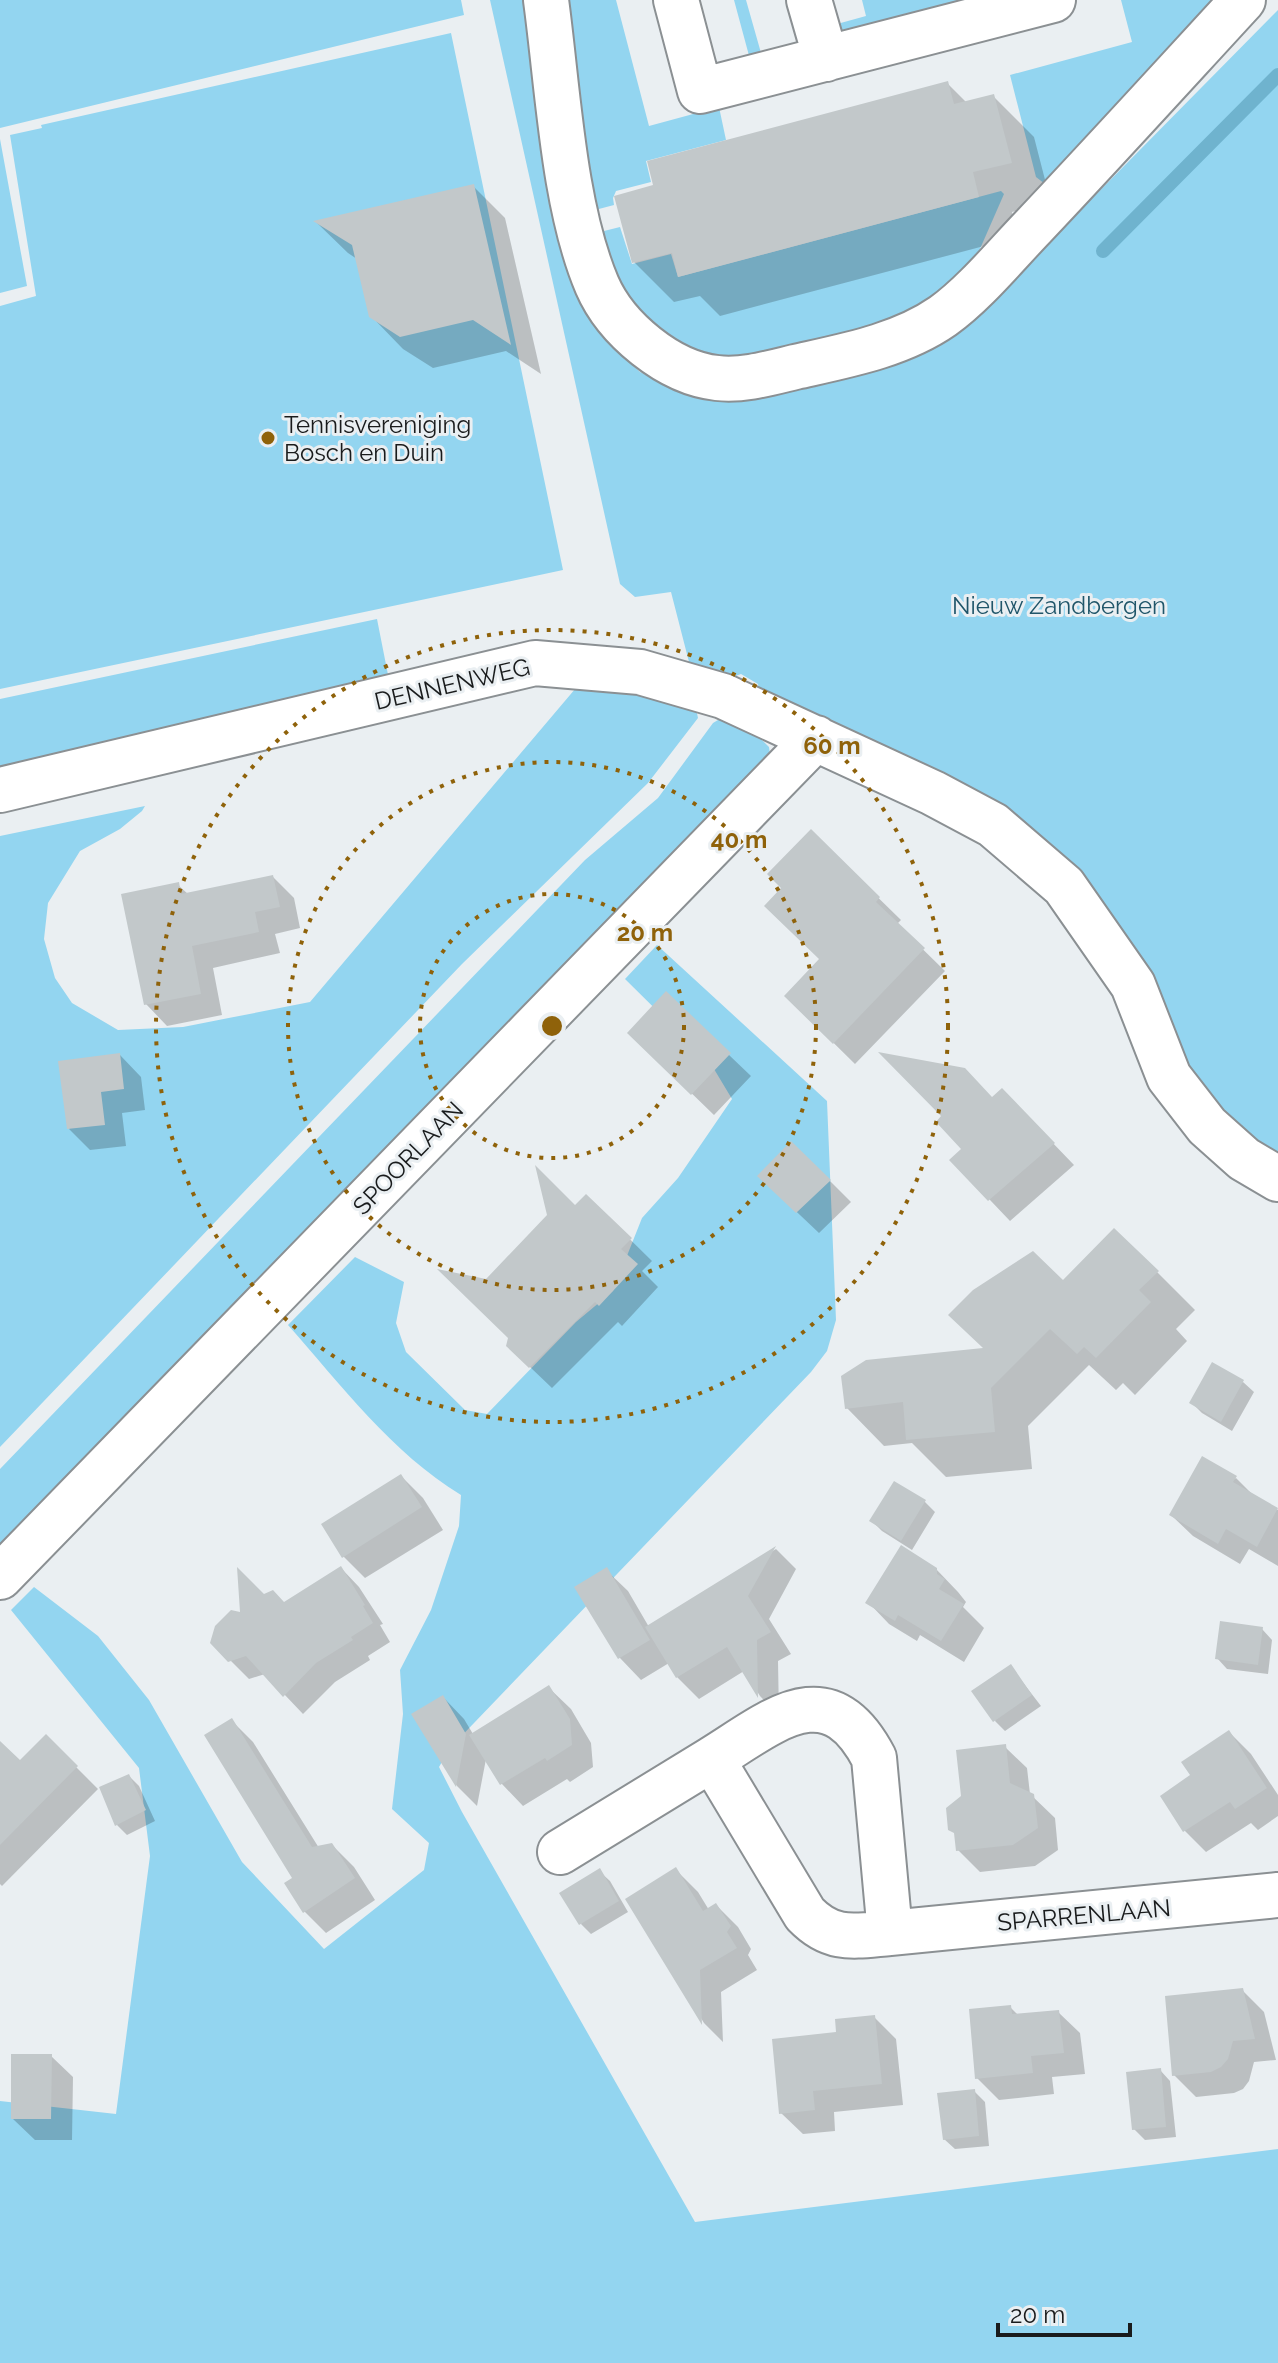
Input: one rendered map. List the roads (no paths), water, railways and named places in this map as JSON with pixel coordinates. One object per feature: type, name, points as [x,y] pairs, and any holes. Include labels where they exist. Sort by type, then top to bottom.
[{"type":"street","points":[[546,0],[572,190],[583,243],[598,288],[621,323],[654,352],[690,372],[717,378],[750,377],[840,357],[896,341],[943,316],[1050,209],[1243,0]]},
{"type":"street","points":[[676,0],[700,91],[1053,0]]},
{"type":"street","points":[[809,0],[826,59]]},
{"type":"street","name":"DENNENWEG","points":[[0,790],[535,663],[640,672],[723,696],[933,793],[993,825],[1064,886],[1133,985],[1169,1077],[1207,1126],[1244,1159],[1278,1179]]},
{"type":"street","name":"SPOORLAAN","points":[[0,1577],[816,738]]},
{"type":"street","points":[[560,1852],[781,1717],[816,1710],[834,1714],[850,1722],[862,1735],[874,1758],[890,1933]]},
{"type":"street","name":"SPARRENLAAN","points":[[712,1759],[805,1914],[825,1931],[839,1935],[890,1933],[1278,1895]]},
{"type":"waterway","points":[[1103,251],[1278,75]]},
{"type":"place","name":"Tennisvereniging Bosch en Duin","points":[[268,438]]},
{"type":"park label","name":"Nieuw Zandbergen","points":[[1059,605]]}]
